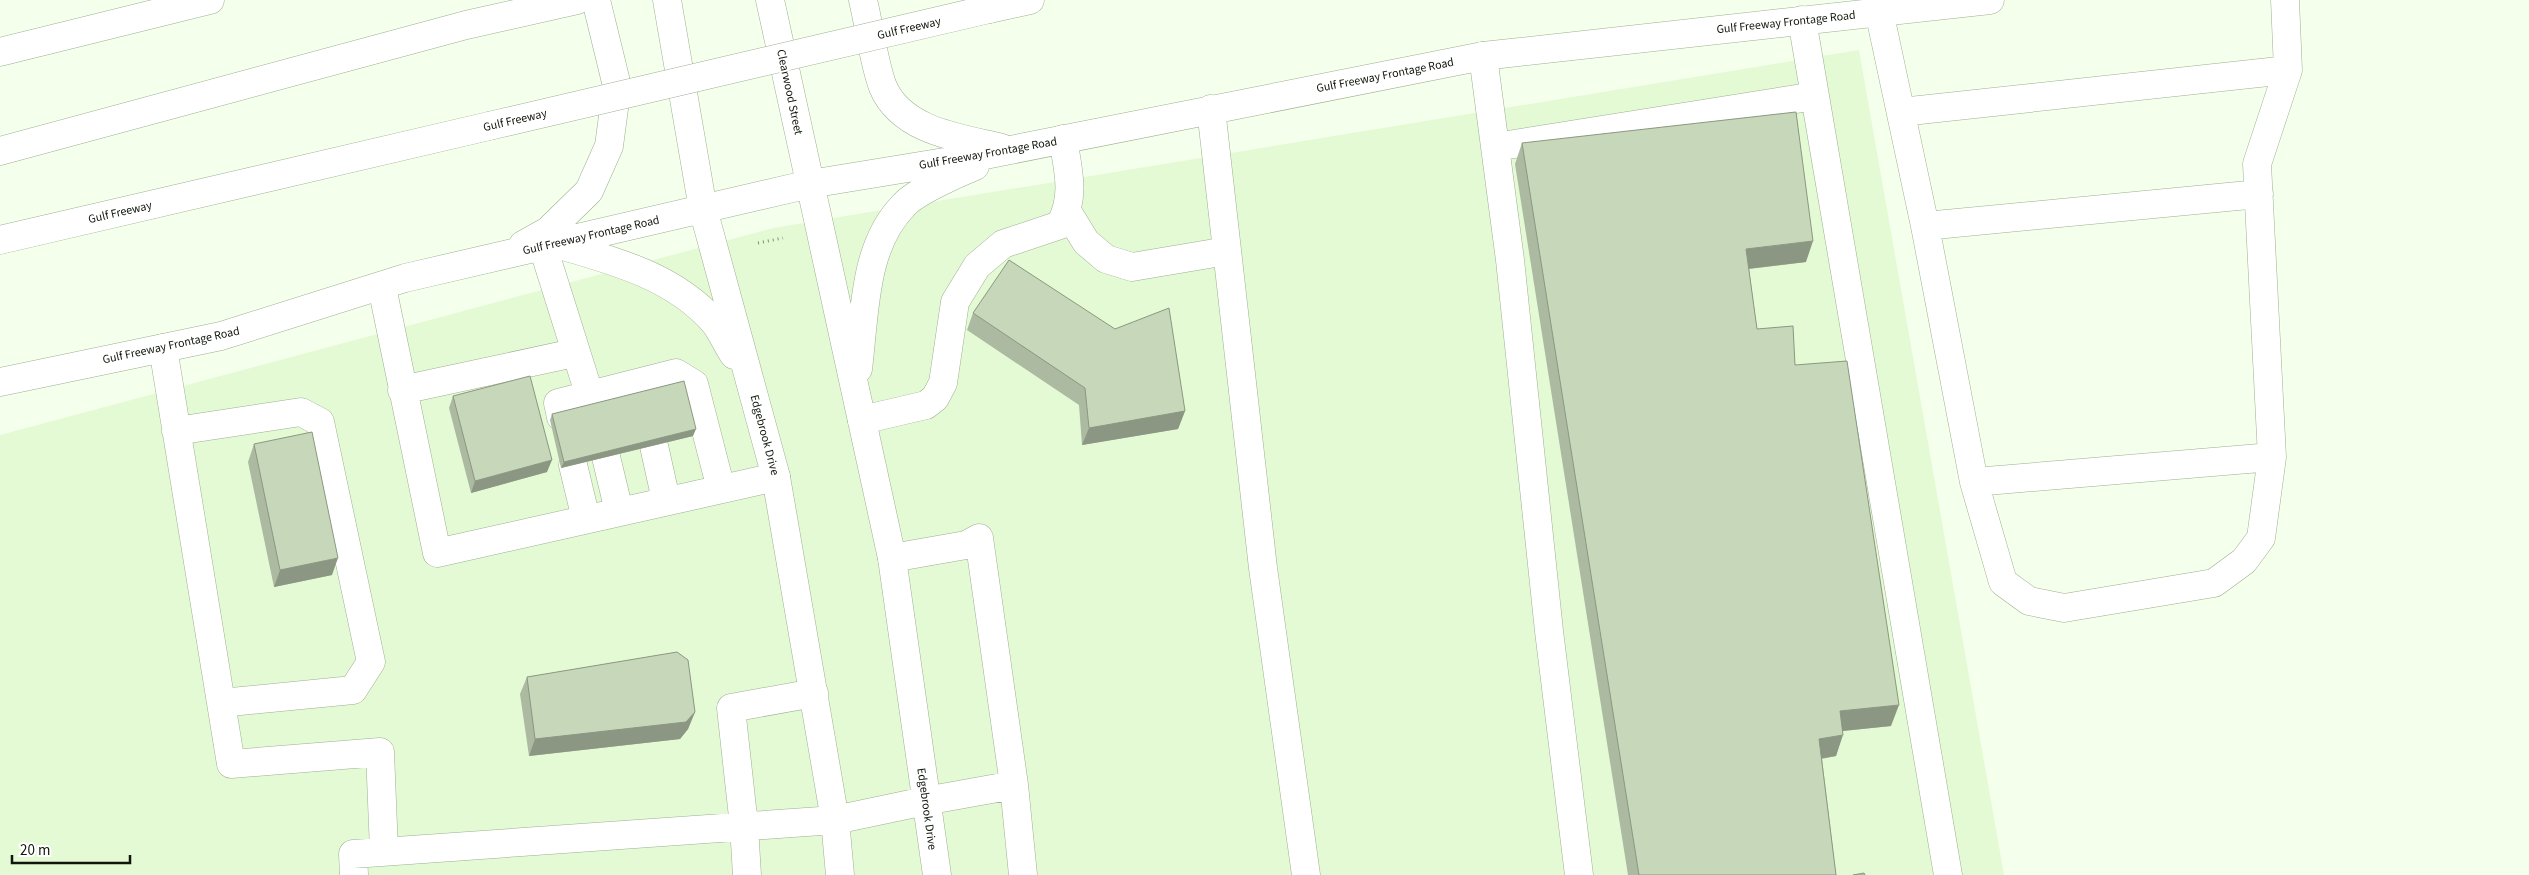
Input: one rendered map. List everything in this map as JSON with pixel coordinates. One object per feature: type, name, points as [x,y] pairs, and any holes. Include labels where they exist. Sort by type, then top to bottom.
[{"type":"main road","points":[[0,52],[210,0]]},
{"type":"main road","points":[[0,151],[466,25],[577,0]]},
{"type":"main road","points":[[507,255],[548,230],[589,190],[609,146],[617,86],[596,0]]},
{"type":"main road","name":"Edgebrook Drive","points":[[667,0],[702,209],[776,477],[835,820],[840,875]]},
{"type":"main road","name":"Clearwood Street","points":[[770,0],[810,184]]},
{"type":"main road","points":[[863,0],[883,88],[903,113],[935,131],[1010,150]]},
{"type":"main road","name":"Gulf Freeway","points":[[0,240],[1030,0]]},
{"type":"main road","name":"Gulf Freeway Frontage Road","points":[[0,382],[221,336],[382,287],[405,278],[810,184],[1010,150],[1483,56],[1990,0]]},
{"type":"main road","points":[[1879,12],[1926,226],[1974,482],[2004,582],[2029,602],[2064,608],[2214,583],[2244,561],[2261,538],[2272,457],[2257,164],[2288,70],[2285,0]]},
{"type":"main road","points":[[1802,20],[1948,875]]},
{"type":"main road","points":[[1483,56],[1510,260],[1549,631],[1579,875]]},
{"type":"main road","points":[[1901,112],[2288,70]]},
{"type":"main road","points":[[1495,147],[1814,96]]},
{"type":"main road","points":[[1211,110],[1263,568],[1306,875]]},
{"type":"main road","points":[[862,420],[926,405],[935,398],[943,383],[955,302],[976,266],[1003,244],[1060,225],[1067,211],[1071,188],[1063,139]]},
{"type":"main road","points":[[856,390],[866,299],[878,244],[885,232],[904,205],[948,178],[1010,150]]},
{"type":"main road","name":"Edgebrook Drive","points":[[810,184],[892,558],[936,875]]},
{"type":"main road","points":[[1926,226],[2259,194]]},
{"type":"main road","points":[[1067,211],[1086,242],[1106,259],[1132,267],[1228,251]]},
{"type":"main road","points":[[592,402],[574,353],[549,245],[618,262],[675,288],[714,322],[751,383]]},
{"type":"main road","points":[[382,287],[436,553],[666,500],[776,477]]},
{"type":"main road","points":[[163,348],[231,764],[380,752],[384,851]]},
{"type":"main road","points":[[402,390],[574,353]]},
{"type":"main road","points":[[561,417],[558,403],[592,402],[640,390],[676,373],[694,384],[720,489]]},
{"type":"main road","points":[[176,431],[301,412],[320,422],[371,662],[352,690],[221,704]]},
{"type":"main road","points":[[654,446],[666,500]]},
{"type":"main road","points":[[606,457],[619,511]]},
{"type":"main road","points":[[1974,482],[2272,457]]},
{"type":"main road","points":[[573,465],[586,518]]},
{"type":"main road","points":[[892,558],[966,545],[978,538],[1014,785],[1023,875]]},
{"type":"main road","points":[[747,875],[744,826],[731,708],[814,693]]},
{"type":"main road","points":[[354,875],[352,854],[835,820],[1014,785]]},
{"type":"path","points":[[758,243],[783,238]]},
{"type":"shaded area","points":[[1859,50],[2004,875],[0,875],[0,435],[773,228]]},
{"type":"building","points":[[1796,112],[1813,241],[1746,249],[1757,329],[1793,326],[1795,365],[1847,361],[1899,705],[1840,711],[1843,735],[1819,739],[1836,875],[1639,875],[1522,143]]},
{"type":"building","points":[[1009,260],[1115,329],[1169,308],[1185,411],[1089,428],[1085,388],[973,313]]},
{"type":"building","points":[[530,376],[552,460],[475,481],[453,396]]},
{"type":"building","points":[[684,381],[696,429],[564,462],[552,414]]},
{"type":"building","points":[[312,432],[338,558],[280,570],[254,444]]},
{"type":"building","points":[[677,652],[688,660],[695,712],[686,722],[535,739],[527,677]]}]
